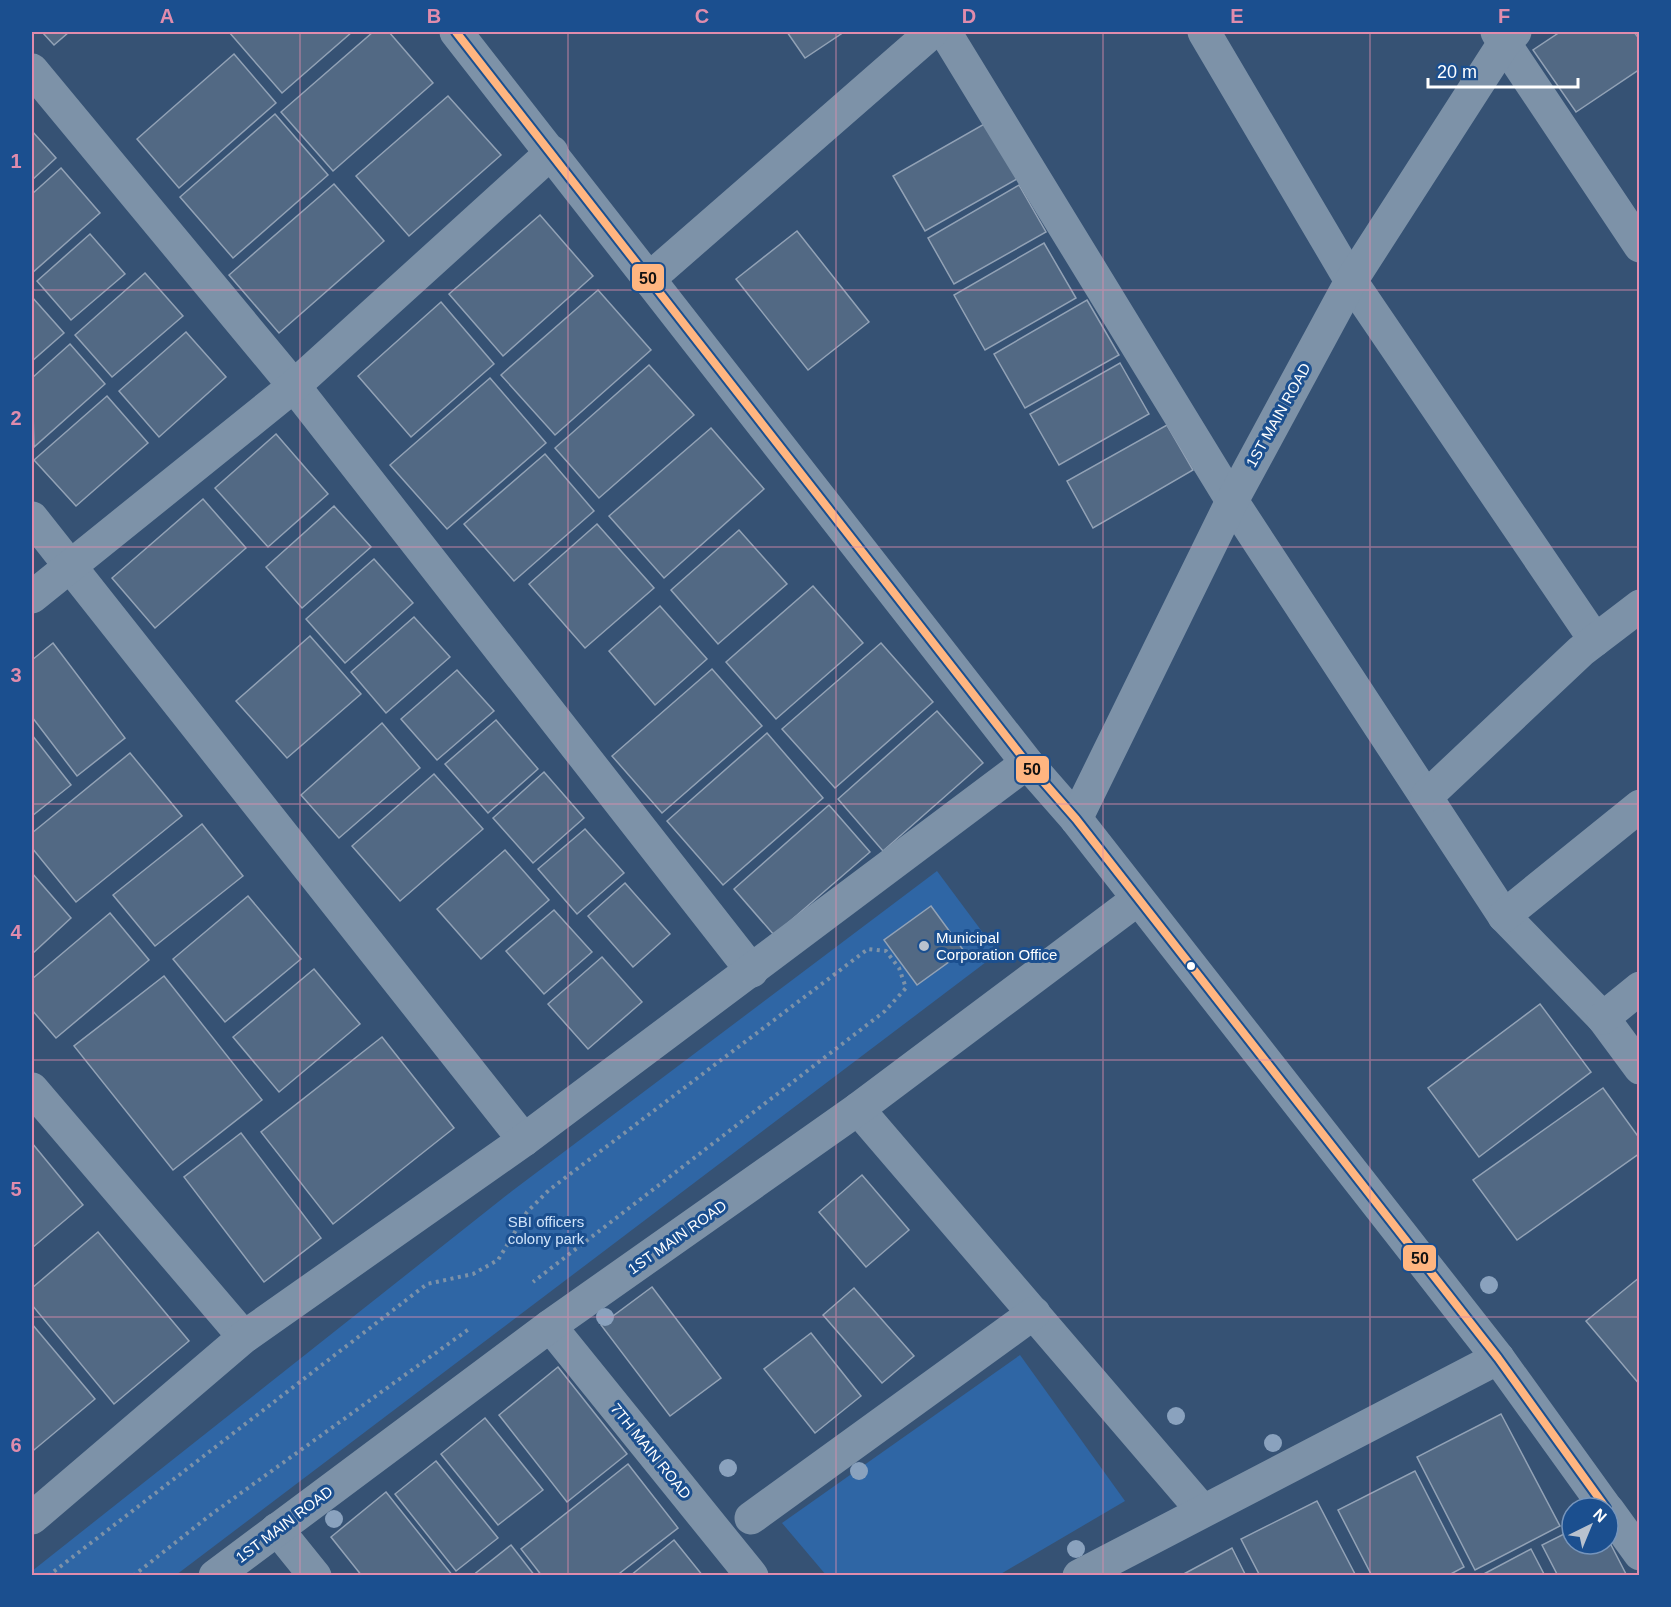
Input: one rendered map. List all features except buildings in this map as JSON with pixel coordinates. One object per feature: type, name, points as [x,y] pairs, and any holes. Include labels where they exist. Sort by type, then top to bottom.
[{"type":"street","points":[[456,32],[1027,763],[1076,819],[1498,1358],[1598,1496]]},
{"type":"street","points":[[650,278],[932,32]]},
{"type":"street","points":[[945,32],[1232,501],[1504,916],[1603,1018],[1640,1068]]},
{"type":"street","points":[[1204,32],[1351,281],[1595,640]]},
{"type":"street","points":[[1506,35],[1640,246]]},
{"type":"street","name":"1ST MAIN ROAD","points":[[1076,819],[1232,501],[1351,281],[1506,35]]},
{"type":"street","points":[[32,70],[294,386],[752,971]]},
{"type":"street","points":[[32,597],[294,386],[552,152]]},
{"type":"street","points":[[32,518],[524,1140]]},
{"type":"street","points":[[1427,796],[1595,640],[1640,606]]},
{"type":"street","points":[[32,1518],[244,1337],[524,1140],[1027,763]]},
{"type":"street","points":[[1504,916],[1640,806]]},
{"type":"street","name":"1ST MAIN ROAD","points":[[215,1575],[550,1326],[858,1109],[1138,899]]},
{"type":"street","points":[[1603,1018],[1640,988]]},
{"type":"street","points":[[32,1089],[244,1337]]},
{"type":"street","points":[[858,1109],[1202,1510]]},
{"type":"street","points":[[752,1518],[1034,1313]]},
{"type":"street","name":"7TH MAIN ROAD","points":[[550,1326],[752,1575]]},
{"type":"street","points":[[1079,1575],[1498,1358]]},
{"type":"street","points":[[1620,1527],[1640,1554]]},
{"type":"street","points":[[277,1529],[315,1575]]},
{"type":"path","points":[[48,1575],[427,1284],[472,1274],[498,1260],[527,1212],[549,1190],[867,949],[886,951],[899,968],[906,987],[885,1011],[530,1284]]},
{"type":"path","points":[[133,1575],[209,1516],[472,1327]]},
{"type":"green space","name":"SBI officers colony park","points":[[937,871],[998,953],[176,1575],[32,1576],[32,1571],[512,1191]]},
{"type":"green space","points":[[1020,1355],[1125,1501],[999,1575],[826,1575],[782,1523]]},
{"type":"transit line","name":"50","points":[[456,32],[1027,763],[1076,819],[1498,1358],[1597,1496]]},
{"type":"place","name":"Municipal Corporation Office","points":[[924,946]]}]
